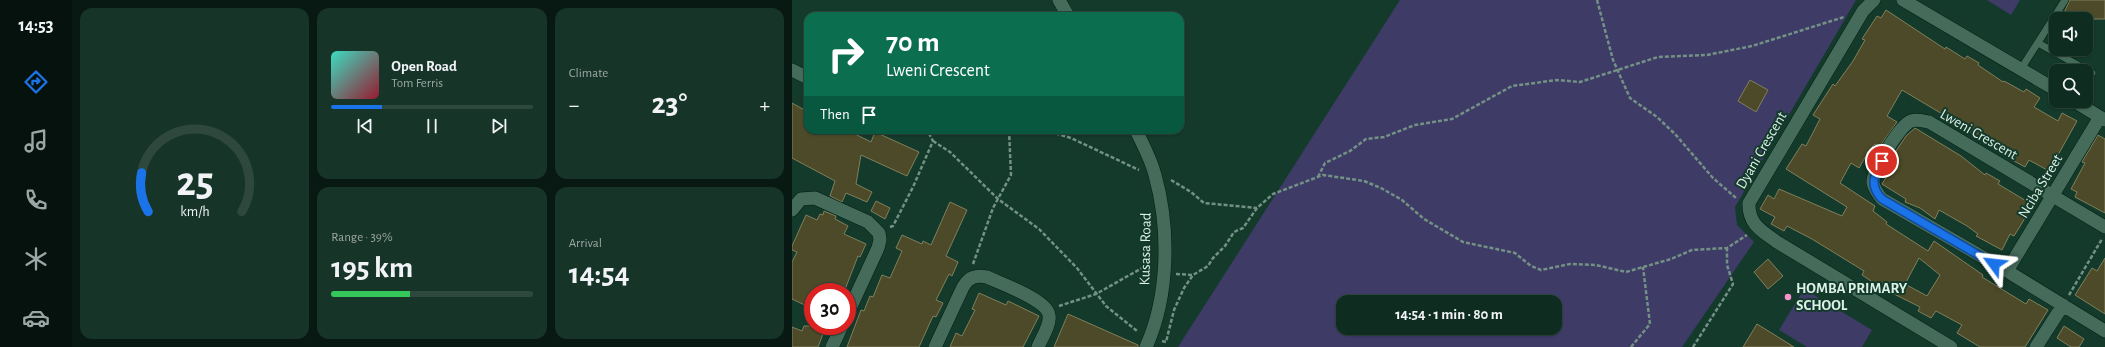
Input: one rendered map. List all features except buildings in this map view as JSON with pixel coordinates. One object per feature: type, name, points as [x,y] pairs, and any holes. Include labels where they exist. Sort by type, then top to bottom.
[{"type":"street","points":[[1059,0],[1066,12]]},
{"type":"street","name":"Dyani Crescent","points":[[1757,228],[1750,216],[1749,208],[1753,196],[1863,11],[1874,0]]},
{"type":"street","points":[[1903,0],[2049,86]]},
{"type":"street","points":[[792,70],[804,76]]},
{"type":"street","points":[[2086,108],[2102,118]]},
{"type":"street","name":"Nciba Street","points":[[2007,271],[2102,118]]},
{"type":"street","name":"Lweni Crescent","points":[[2105,227],[1929,122],[1919,120],[1911,121],[1904,125],[1897,133],[1874,175],[1873,183],[1877,193],[1882,199],[2007,271],[2105,331]]},
{"type":"street","name":"Kusasa Road","points":[[1138,134],[1155,175],[1162,208],[1165,243],[1160,305],[1148,342]]},
{"type":"street","points":[[792,210],[801,199],[815,198],[868,222],[879,233],[880,240],[878,248],[856,295]]},
{"type":"street","points":[[1757,228],[1951,347]]},
{"type":"street","points":[[935,347],[963,287],[967,280],[973,276],[987,277],[1037,301],[1047,310],[1049,322],[1038,347]]},
{"type":"street","points":[[2036,347],[2062,305]]},
{"type":"street","points":[[832,347],[838,335]]},
{"type":"lane","points":[[2021,69],[2065,0]]},
{"type":"lane","points":[[2038,43],[2076,64]]},
{"type":"path","points":[[1597,0],[1613,60],[1619,70],[1630,98],[1657,117],[1675,134],[1713,178],[1749,208]]},
{"type":"path","points":[[1318,177],[1325,163],[1350,151],[1366,139],[1384,137],[1415,125],[1452,119],[1512,86],[1557,80],[1580,82],[1658,57],[1707,55],[1752,46],[1863,11]]},
{"type":"path","points":[[929,134],[933,141],[950,152],[998,199],[1039,229],[1077,268],[1106,306],[1148,342],[1166,342],[1178,299],[1193,275]]},
{"type":"path","points":[[973,276],[973,261],[998,199],[1011,174],[1009,134]]},
{"type":"path","points":[[1058,134],[1072,138],[1131,168],[1175,182],[1204,203],[1257,208]]},
{"type":"path","points":[[879,233],[893,226],[913,187],[933,141]]},
{"type":"path","points":[[1047,310],[1096,294],[1142,268],[1185,276],[1193,275],[1208,266],[1213,258],[1225,246],[1234,232],[1243,228],[1257,208],[1273,194],[1323,175],[1364,181],[1402,200],[1424,219],[1463,242],[1515,253],[1531,266],[1541,270],[1570,264],[1596,265],[1626,272],[1643,268],[1692,250],[1727,248],[1757,228]]},
{"type":"path","points":[[2062,305],[2105,233]]},
{"type":"path","points":[[1693,347],[1732,284],[1727,265],[1727,248]]},
{"type":"path","points":[[1631,347],[1650,324],[1643,268]]},
{"type":"shaded area","points":[[1400,0],[1856,0],[1735,207],[1737,225],[1754,242],[1682,347],[1178,347]]},
{"type":"shaded area","points":[[1987,0],[2020,0],[2011,15]]},
{"type":"shaded area","points":[[1804,289],[1872,330],[1862,347],[1807,347],[1779,330]]},
{"type":"place","name":"HOMBA PRIMARY SCHOOL","points":[[1788,297]]},
{"type":"route","points":[[1882,161],[1874,175],[1873,183],[1877,193],[1882,199],[1994,264]]}]
